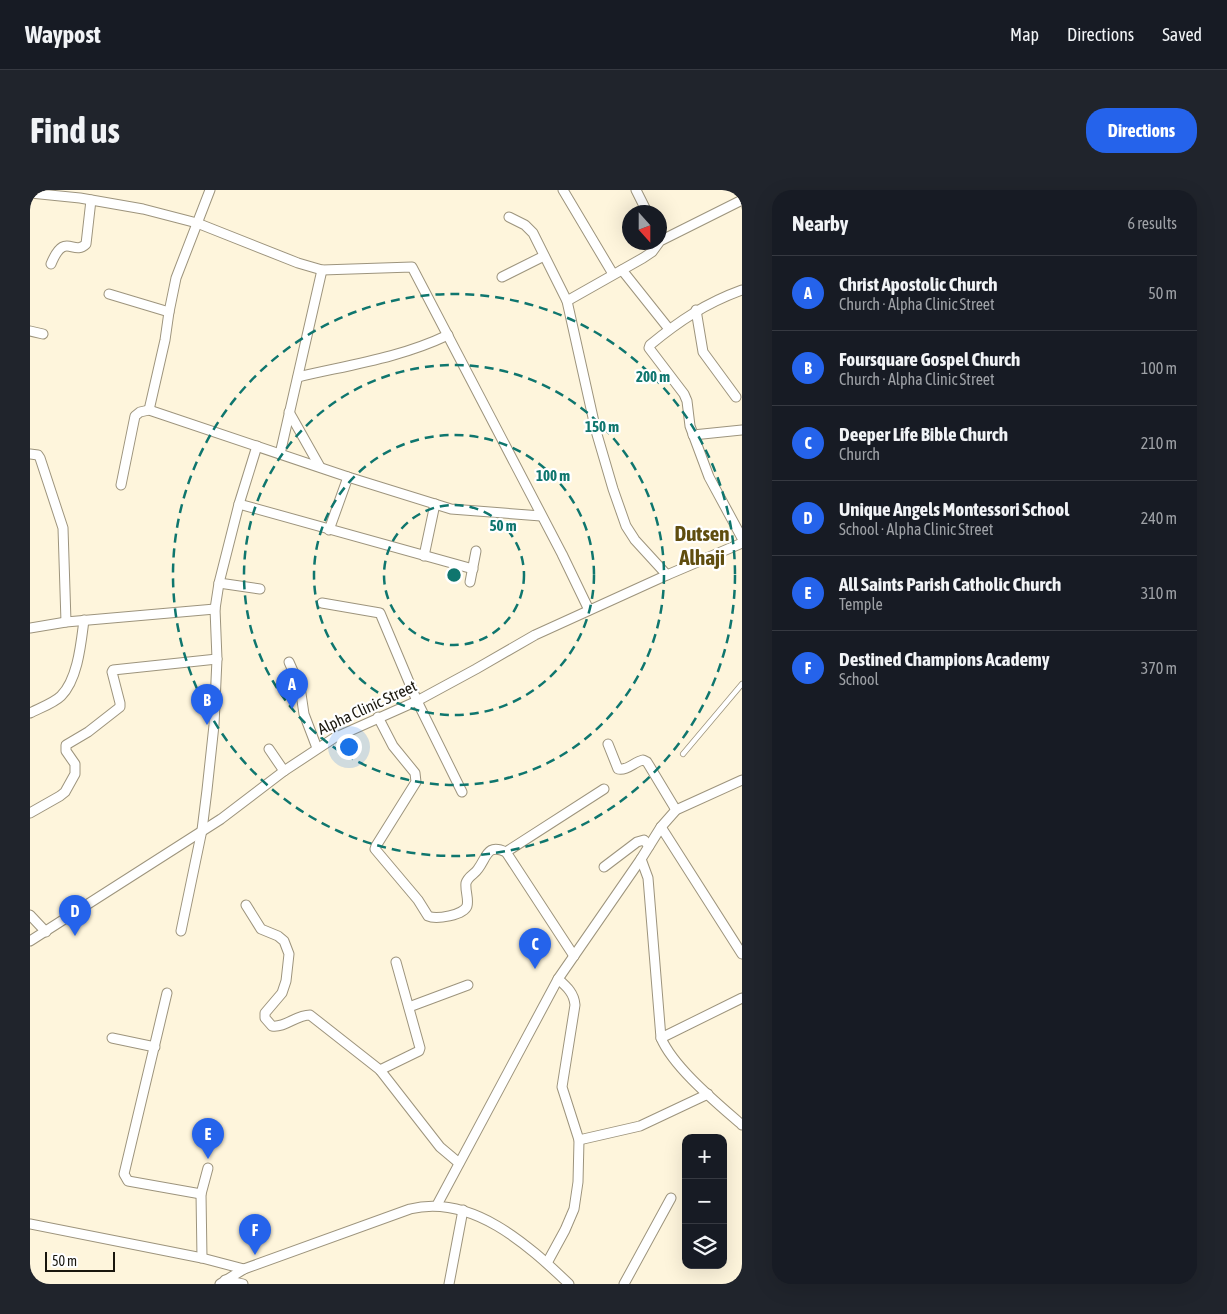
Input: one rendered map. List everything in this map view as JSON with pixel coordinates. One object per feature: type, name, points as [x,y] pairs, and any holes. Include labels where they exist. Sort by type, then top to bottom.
[{"type":"street","points":[[149,410],[165,340],[176,278],[210,190]]},
{"type":"street","points":[[562,190],[618,272],[669,329]]},
{"type":"street","points":[[636,190],[644,205]]},
{"type":"street","points":[[30,193],[81,194],[91,200],[143,209],[197,224],[298,263],[322,270],[412,267],[562,554],[589,610]]},
{"type":"street","points":[[51,264],[56,250],[61,247],[80,248],[86,244],[91,200]]},
{"type":"street","points":[[667,238],[742,200]]},
{"type":"street","points":[[509,217],[530,229],[567,301],[596,431],[613,489],[631,534],[667,575]]},
{"type":"street","points":[[567,301],[653,250]]},
{"type":"street","points":[[502,277],[544,256]]},
{"type":"street","points":[[280,454],[322,270]]},
{"type":"street","points":[[742,290],[696,310],[669,329],[649,348],[684,394],[693,435],[712,483],[734,520],[742,538]]},
{"type":"street","points":[[109,294],[169,312]]},
{"type":"street","points":[[696,310],[703,352],[736,397]]},
{"type":"street","points":[[30,331],[43,334]]},
{"type":"street","points":[[298,377],[395,356],[448,335]]},
{"type":"street","points":[[120,485],[135,416],[140,412],[149,410],[348,477],[451,509],[541,516]]},
{"type":"street","points":[[290,412],[320,467]]},
{"type":"street","points":[[693,435],[742,430]]},
{"type":"street","points":[[181,931],[202,830],[214,725],[217,659],[215,609],[219,583],[239,504],[257,446]]},
{"type":"street","points":[[30,454],[38,455],[40,458],[63,528],[66,622]]},
{"type":"street","points":[[329,530],[348,477]]},
{"type":"street","points":[[239,504],[473,569]]},
{"type":"street","points":[[424,556],[435,504]]},
{"type":"street","name":"Alpha Clinic Street","points":[[30,941],[228,814],[284,771],[334,738],[417,701],[535,635],[742,543]]},
{"type":"street","points":[[470,582],[476,551]]},
{"type":"street","points":[[219,583],[260,589]]},
{"type":"street","points":[[322,603],[380,613],[417,701],[462,792]]},
{"type":"street","points":[[30,628],[84,620],[215,609]]},
{"type":"street","points":[[30,713],[60,697],[68,687],[77,664],[84,620]]},
{"type":"street","points":[[30,813],[65,792],[76,774],[75,764],[66,751],[66,745],[88,732],[120,707],[112,671],[217,659]]},
{"type":"street","points":[[290,662],[300,688],[304,714],[317,748]]},
{"type":"street","points":[[378,718],[393,746],[415,773],[416,782],[375,850],[418,900],[428,916],[437,919],[466,909],[466,885],[468,878],[479,868],[488,851],[498,850],[506,852],[574,956]]},
{"type":"street","points":[[608,744],[618,768],[621,770],[638,761],[643,760],[647,762],[676,810]]},
{"type":"street","points":[[269,749],[284,771]]},
{"type":"street","points":[[437,1205],[558,979],[642,858],[661,827],[676,810],[742,780]]},
{"type":"street","points":[[506,852],[604,789]]},
{"type":"street","points":[[661,827],[742,954]]},
{"type":"street","points":[[604,867],[636,842],[644,840],[649,846]]},
{"type":"street","points":[[642,858],[648,878],[661,1038],[671,1057],[742,1126]]},
{"type":"street","points":[[246,905],[261,929],[278,936],[284,941],[289,954],[286,981],[282,993],[265,1013],[265,1018],[272,1026],[279,1026],[302,1016],[310,1015],[380,1070],[440,1147],[459,1164]]},
{"type":"street","points":[[30,915],[46,932]]},
{"type":"street","points":[[380,1070],[419,1051],[420,1048],[396,962]]},
{"type":"street","points":[[547,1262],[565,1230],[574,1209],[578,1182],[579,1140],[562,1087],[574,999],[567,987],[558,979]]},
{"type":"street","points":[[409,1007],[468,985]]},
{"type":"street","points":[[168,993],[124,1174],[128,1181],[201,1194]]},
{"type":"street","points":[[661,1038],[742,998]]},
{"type":"street","points":[[112,1038],[154,1047]]},
{"type":"street","points":[[579,1140],[640,1126],[708,1094]]},
{"type":"street","points":[[202,1258],[201,1194],[208,1168]]},
{"type":"street","points":[[624,1284],[671,1198]]},
{"type":"street","points":[[222,1282],[244,1269],[410,1209],[437,1205],[463,1210],[500,1228],[547,1262],[568,1284]]},
{"type":"street","points":[[449,1284],[463,1210]]},
{"type":"street","points":[[30,1224],[202,1258],[244,1269]]},
{"type":"street","points":[[222,1282],[243,1284]]},
{"type":"lane","points":[[683,754],[742,684]]},
{"type":"place","name":"Christ Apostolic Church","points":[[292,709]]},
{"type":"place","name":"Foursquare Gospel Church","points":[[207,725]]},
{"type":"place","name":"Unique Angels Montessori School","points":[[75,936]]},
{"type":"place","name":"Deeper Life Bible Church","points":[[535,969]]},
{"type":"place","name":"All Saints Parish Catholic Church","points":[[208,1159]]},
{"type":"place","name":"Destined Champions Academy","points":[[255,1255]]},
{"type":"district","name":"Dutsen Alhaji","points":[[702,545]]}]
